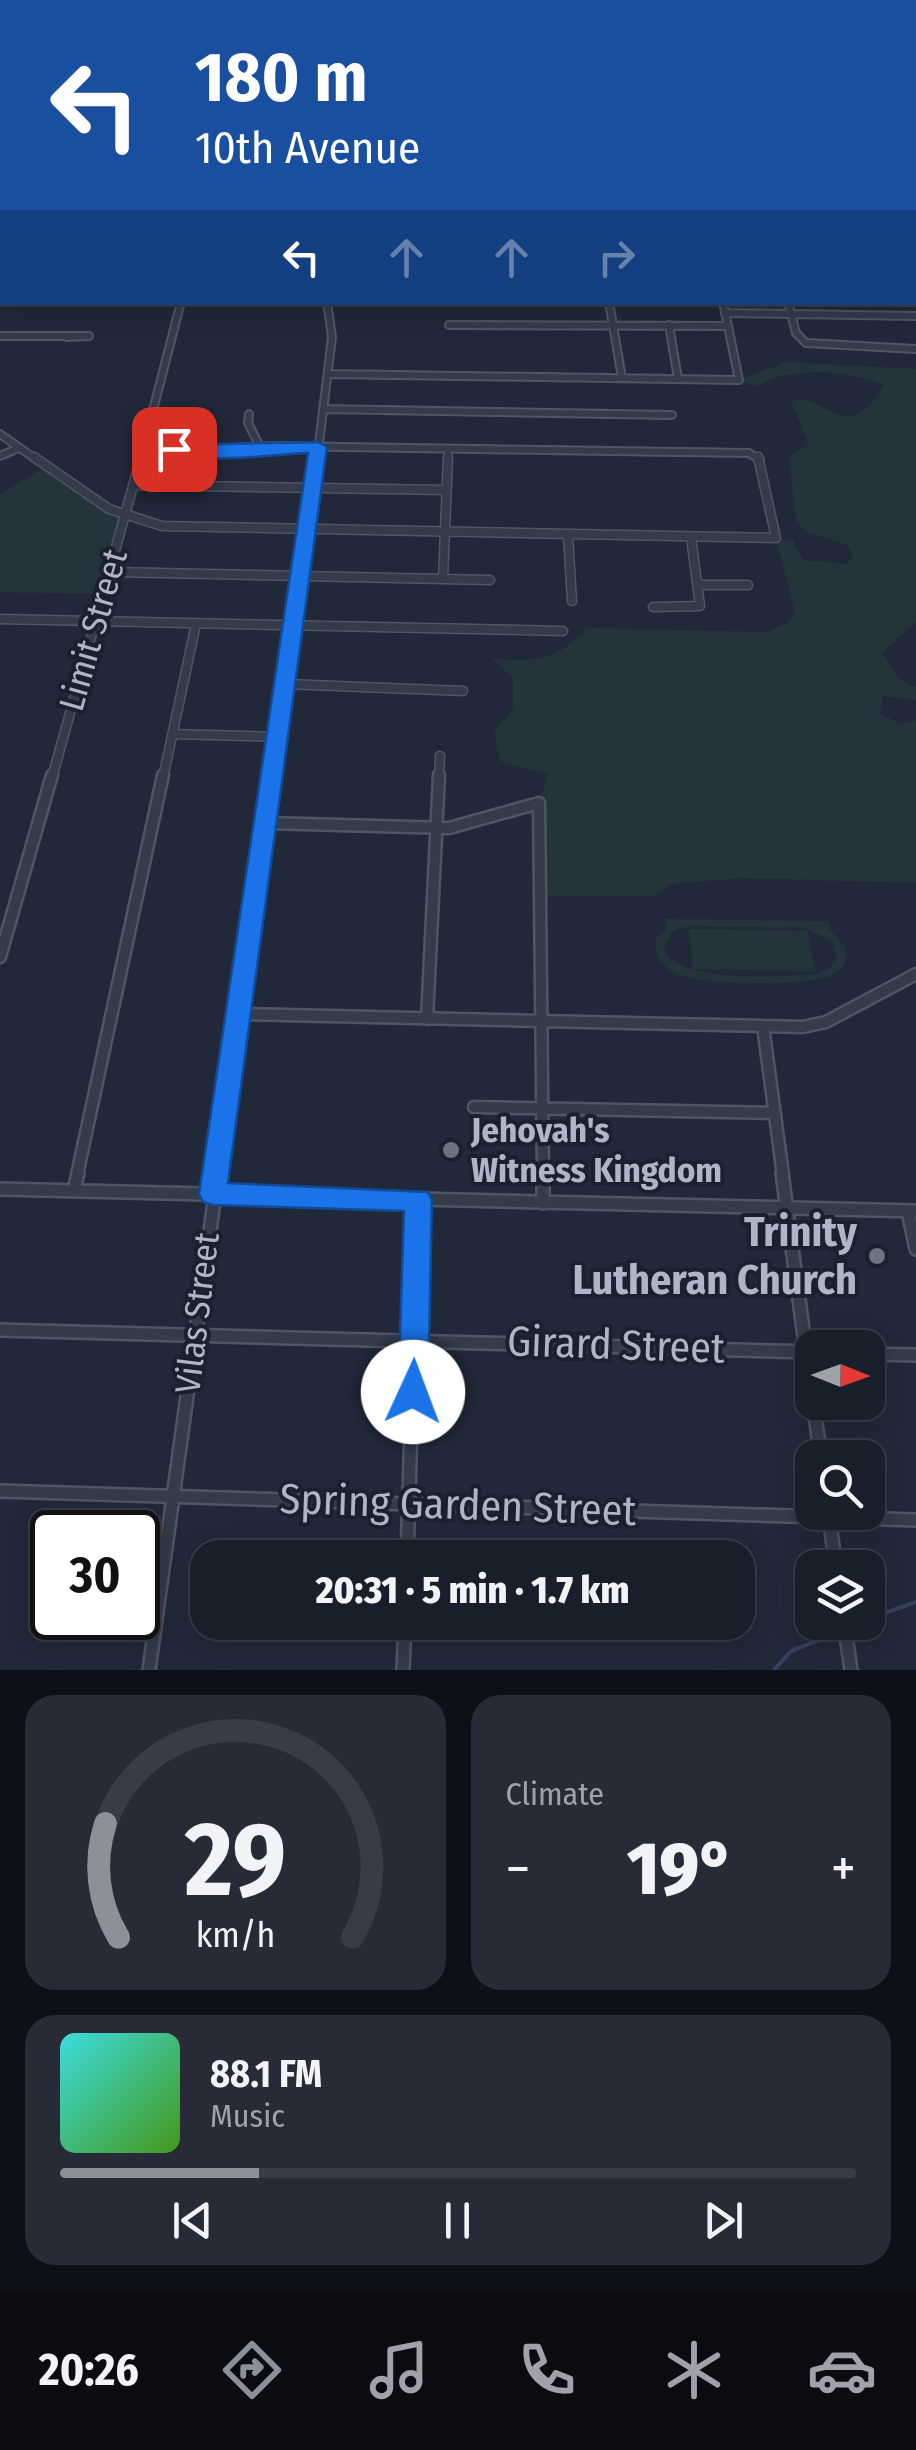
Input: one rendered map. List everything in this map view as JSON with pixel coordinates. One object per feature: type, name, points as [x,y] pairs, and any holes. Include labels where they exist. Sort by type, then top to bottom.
[{"type":"street","name":"Limit Street","points":[[0,957],[111,572],[180,305]]},
{"type":"street","name":"Vilas Street","points":[[149,1670],[329,374],[332,337],[327,305]]},
{"type":"street","points":[[610,305],[622,378]]},
{"type":"street","points":[[329,374],[739,380],[724,305]]},
{"type":"street","points":[[789,305],[798,338],[816,347],[916,350]]},
{"type":"street","points":[[725,313],[916,316]]},
{"type":"street","points":[[669,324],[678,379]]},
{"type":"street","points":[[450,325],[727,326]]},
{"type":"street","points":[[0,336],[66,337]]},
{"type":"street","points":[[323,409],[672,415]]},
{"type":"street","points":[[249,414],[248,422],[260,448]]},
{"type":"street","points":[[0,434],[125,517],[162,526],[776,538],[760,458],[754,454],[318,447],[142,452]]},
{"type":"street","points":[[0,456],[20,448]]},
{"type":"street","points":[[443,579],[448,450]]},
{"type":"street","points":[[133,484],[446,490]]},
{"type":"street","points":[[568,534],[572,602]]},
{"type":"street","points":[[653,607],[700,606],[692,537]]},
{"type":"street","points":[[111,572],[490,580]]},
{"type":"street","points":[[698,585],[748,585]]},
{"type":"street","points":[[0,632],[4,619],[563,631]]},
{"type":"street","points":[[74,1190],[196,624]]},
{"type":"street","points":[[286,684],[463,691]]},
{"type":"street","points":[[172,734],[279,737]]},
{"type":"street","points":[[427,1018],[440,756]]},
{"type":"street","points":[[267,823],[467,825],[506,806],[539,803],[544,1203]]},
{"type":"street","points":[[0,901],[15,904]]},
{"type":"street","points":[[240,1014],[763,1026],[826,1022],[916,974]]},
{"type":"street","points":[[763,1026],[785,1210],[805,1330]]},
{"type":"street","points":[[474,1107],[774,1113]]},
{"type":"street","points":[[0,1189],[912,1211],[916,1249]]},
{"type":"street","points":[[408,1540],[418,1200]]},
{"type":"street","name":"Girard Street","points":[[0,1330],[414,1338],[795,1352]]},
{"type":"street","points":[[885,1355],[916,1356]]},
{"type":"street","name":"Spring Garden Street","points":[[0,1491],[795,1514]]},
{"type":"street","name":"Spring Garden Street","points":[[885,1518],[916,1520]]},
{"type":"street","points":[[403,1670],[404,1640]]},
{"type":"street","points":[[847,1640],[851,1670]]},
{"type":"shaded area","points":[[786,362],[916,369],[916,622],[882,653],[899,679],[916,687],[916,700],[883,696],[880,713],[900,724],[916,720],[916,883],[741,878],[669,884],[657,896],[540,896],[539,803],[548,775],[500,761],[494,731],[513,709],[513,679],[492,658],[544,657],[566,647],[586,628],[763,632],[787,624],[795,612],[776,538],[793,540],[803,560],[847,564],[853,555],[848,545],[807,532],[796,522],[789,456],[809,445],[791,402],[802,399],[845,416],[857,414],[870,405],[884,385],[820,372],[786,375],[757,386],[739,380]]},
{"type":"shaded area","points":[[46,466],[125,517],[104,594],[0,592],[0,495]]},
{"type":"shaded area","points":[[664,919],[829,921],[829,929],[845,946],[846,958],[835,974],[805,981],[758,983],[691,978],[668,969],[658,956],[656,939],[668,925]],"holes":[[[688,926],[805,928],[832,941],[837,957],[829,969],[815,974],[731,976],[688,968],[673,960],[664,948],[671,933]]]},
{"type":"shaded area","points":[[689,929],[808,931],[815,971],[693,969]]},
{"type":"waterway","points":[[885,1613],[916,1602]]},
{"type":"waterway","points":[[774,1670],[791,1651],[819,1640]]},
{"type":"place","name":"Jehovah's Witness Kingdom","points":[[451,1150]]},
{"type":"place","name":"Trinity Lutheran Church","points":[[877,1256]]},
{"type":"route","points":[[174,449],[232,452],[276,446],[318,447],[213,1194],[418,1200],[413,1392]]}]
